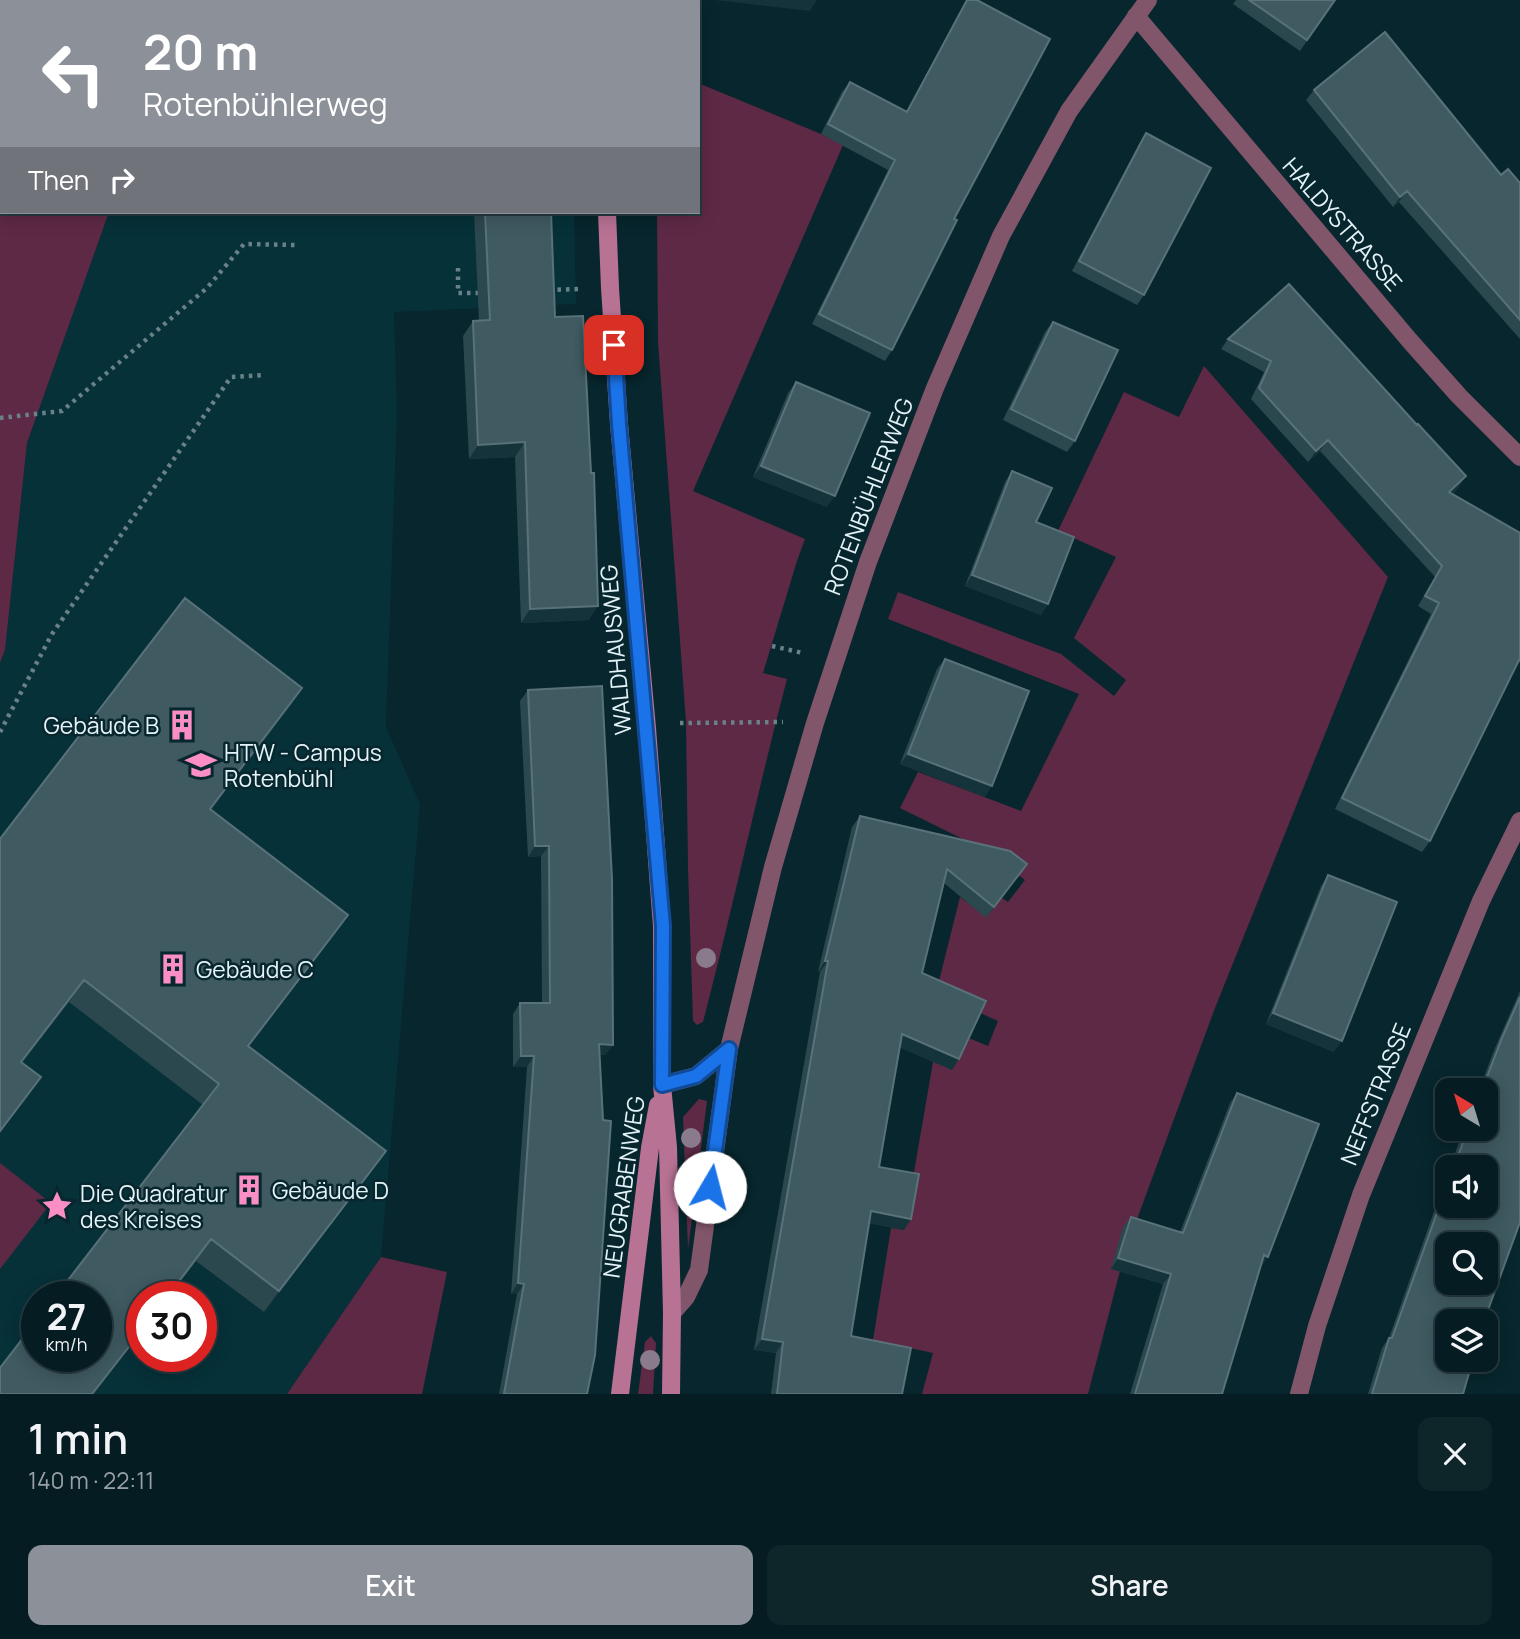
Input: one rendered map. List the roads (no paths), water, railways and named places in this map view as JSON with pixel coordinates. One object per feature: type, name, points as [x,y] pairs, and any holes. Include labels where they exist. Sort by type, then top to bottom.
[{"type":"main road","name":"WALDHAUSWEG","points":[[607,214],[619,424],[663,926],[662,1085]]},
{"type":"main road","name":"NEUGRABENWEG","points":[[662,1085],[668,1147],[671,1394]]},
{"type":"main road","name":"NEUGRABENWEG","points":[[620,1394],[650,1148],[662,1085]]},
{"type":"street","name":"ROTENBÜHLERWEG","points":[[672,1313],[686,1297],[699,1270],[729,1049],[773,867],[815,723],[868,562],[935,388],[1001,236],[1069,111],[1148,0]]},
{"type":"street","name":"HALDYSTRASSE","points":[[1136,16],[1410,341],[1459,396],[1520,457]]},
{"type":"street","name":"NEFFSTRASSE","points":[[1300,1394],[1317,1326],[1361,1195],[1481,901],[1520,821]]},
{"type":"street","points":[[662,1085],[696,1076],[729,1049]]},
{"type":"place","name":"Gebäude B","points":[[182,725]]},
{"type":"place","name":"HTW - Campus Rotenbühl","points":[[201,765]]},
{"type":"place","name":"Gebäude C","points":[[173,969]]},
{"type":"place","name":"Gebäude D","points":[[249,1190]]},
{"type":"place","name":"Die Quadratur des Kreises","points":[[57,1206]]}]
